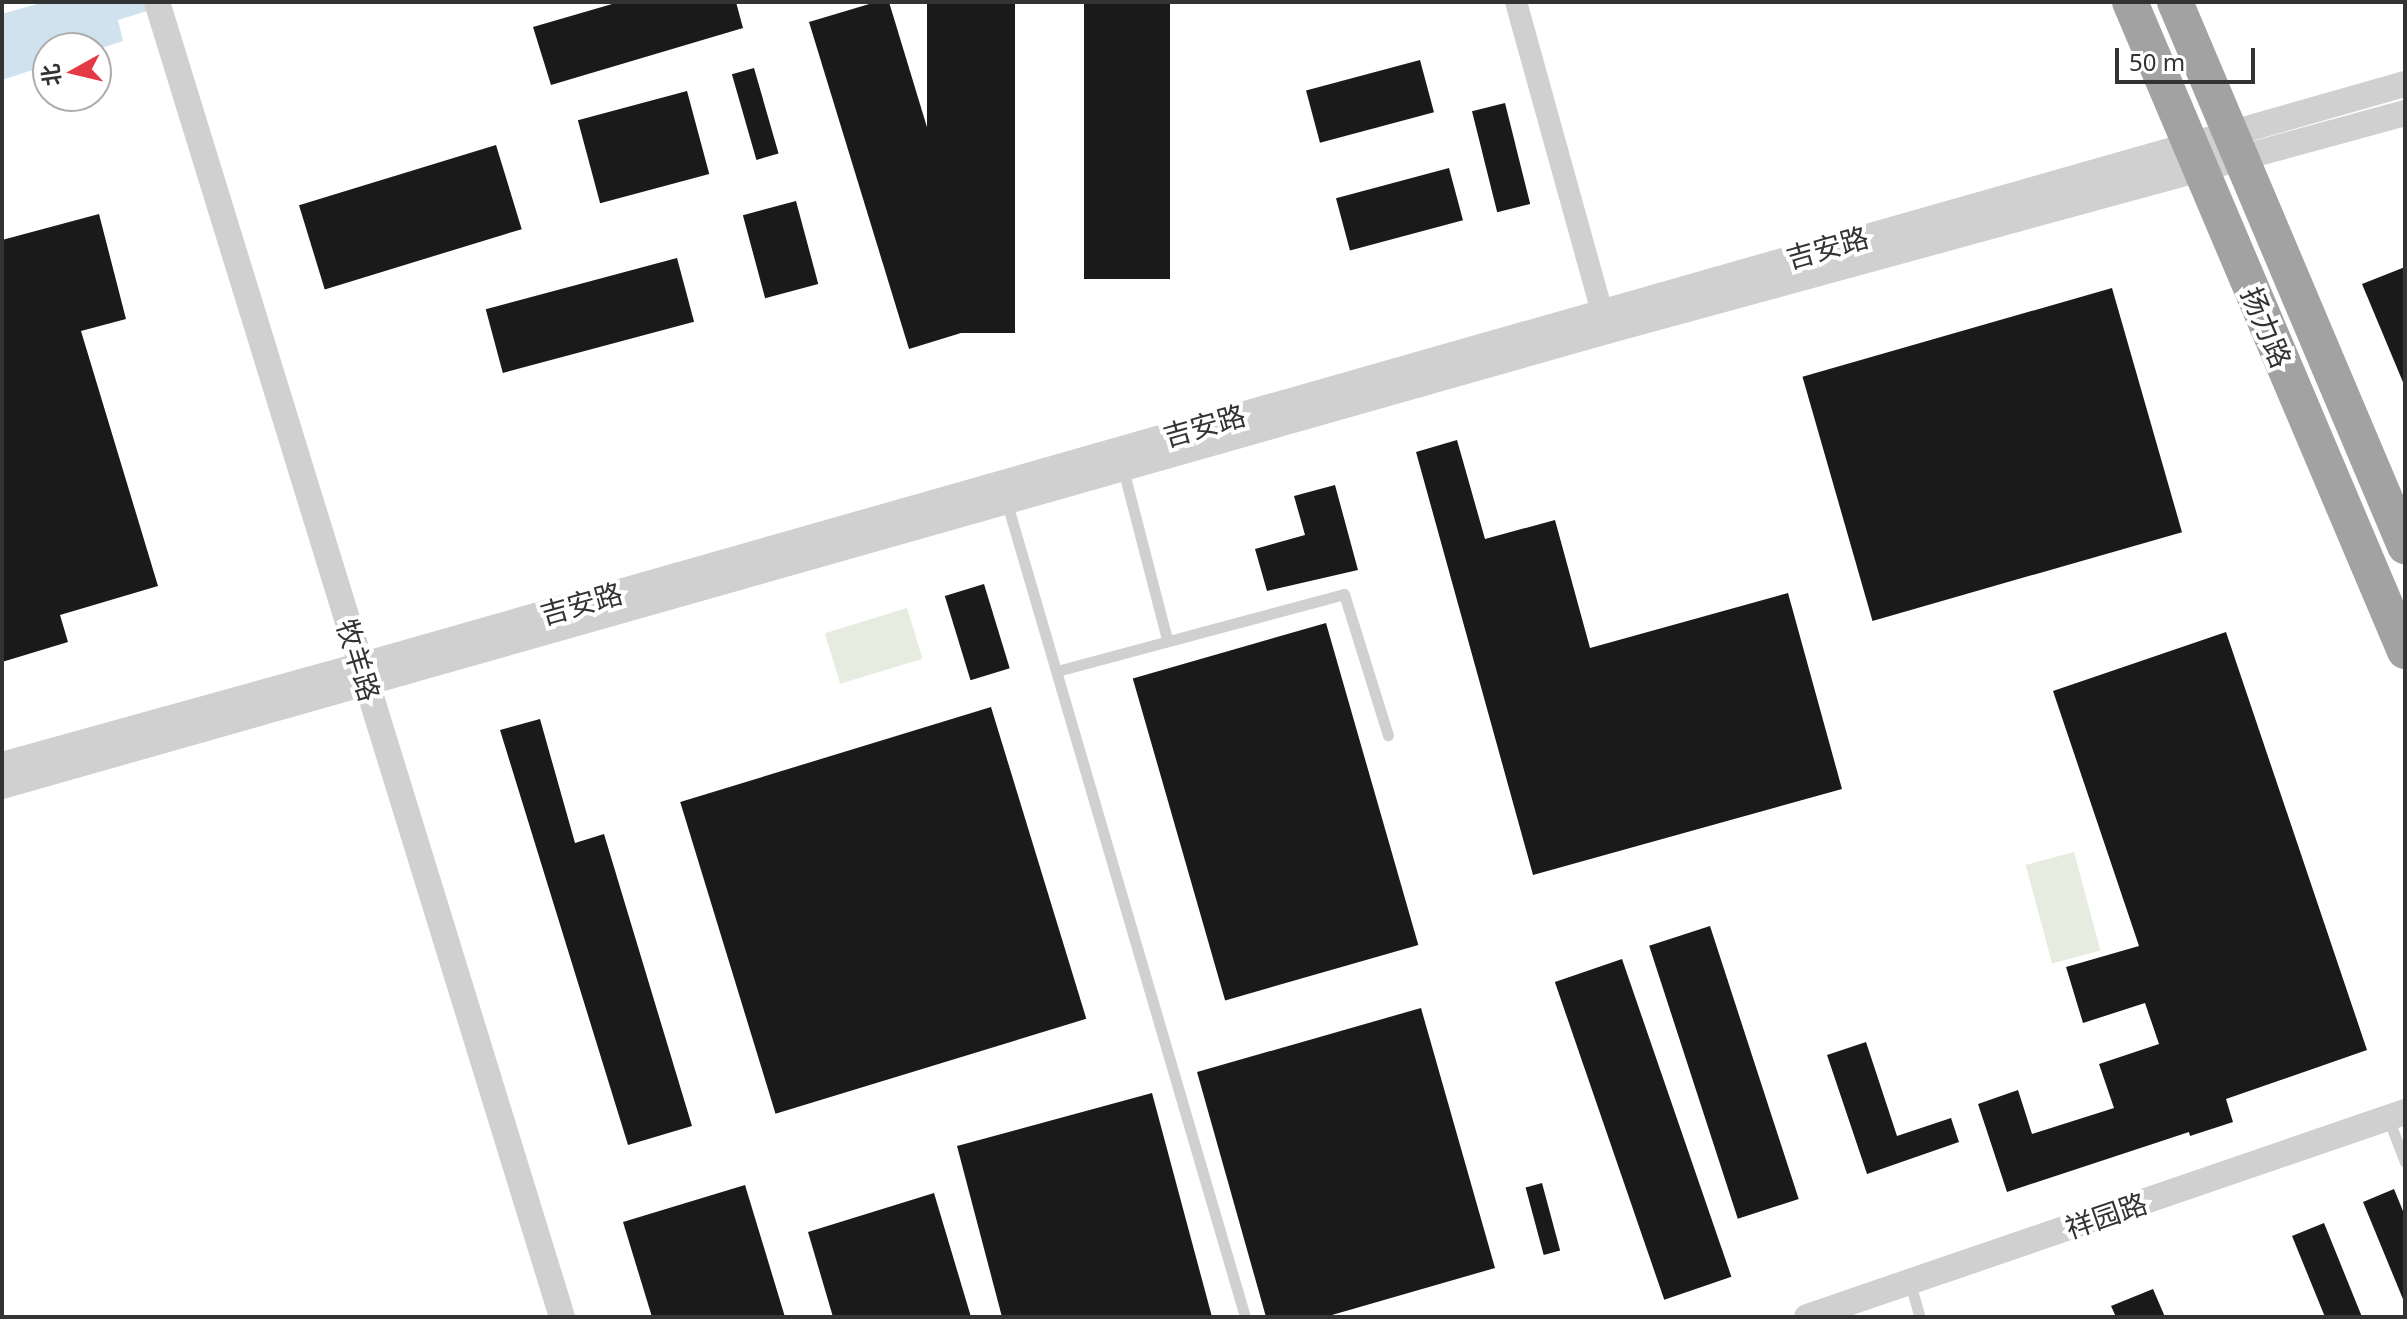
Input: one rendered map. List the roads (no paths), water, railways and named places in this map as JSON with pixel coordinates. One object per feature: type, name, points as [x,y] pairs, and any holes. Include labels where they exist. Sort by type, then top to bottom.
[{"type":"highway","name":"扬力路","points":[[2130,2],[2405,651]]},
{"type":"highway","name":"扬力路","points":[[2175,2],[2405,546]]},
{"type":"street","name":"牧羊路","points":[[157,2],[562,1317]]},
{"type":"street","points":[[1516,2],[1602,312]]},
{"type":"street","name":"吉安路","points":[[2238,145],[2405,84]]},
{"type":"street","name":"吉安路","points":[[1121,460],[1602,312],[2238,145],[2405,113]]},
{"type":"street","name":"吉安路","points":[[2,786],[363,676],[1121,460],[1592,335],[2194,156]]},
{"type":"street","name":"吉安路","points":[[2,765],[363,676]]},
{"type":"street","name":"祥园路","points":[[1807,1317],[2396,1115]]},
{"type":"lane","points":[[1121,460],[1167,639]]},
{"type":"lane","points":[[1004,493],[1245,1317]]},
{"type":"lane","points":[[1057,671],[1167,639],[1344,594],[1388,735]]},
{"type":"lane","points":[[2396,1115],[2405,1162]]},
{"type":"lane","points":[[1909,1282],[1920,1317]]},
{"type":"water","points":[[44,2],[176,2],[118,20],[123,41],[112,45],[112,32],[32,32],[32,70],[2,80],[2,14]]}]
